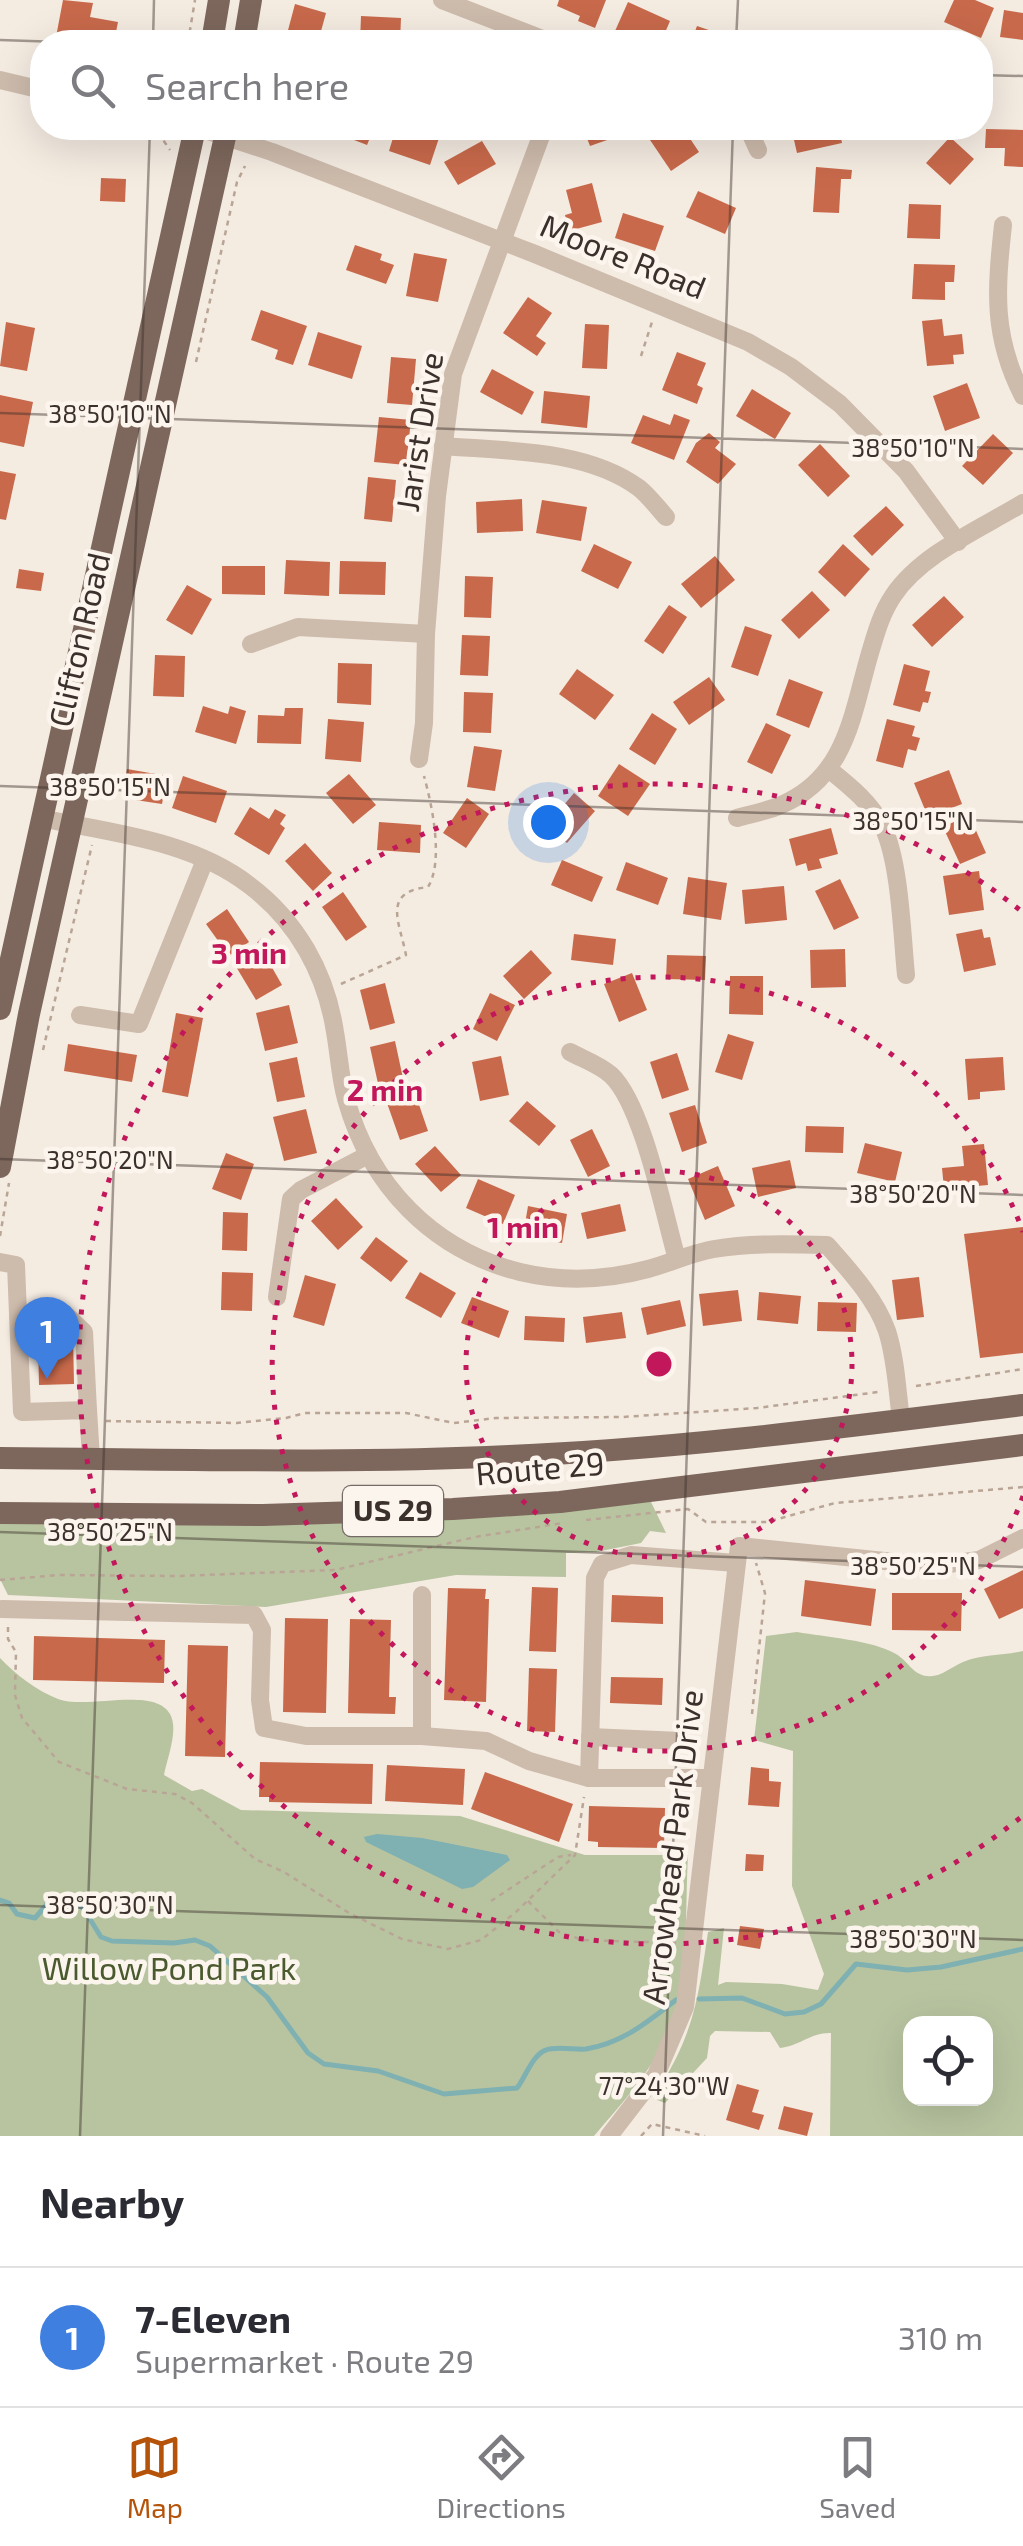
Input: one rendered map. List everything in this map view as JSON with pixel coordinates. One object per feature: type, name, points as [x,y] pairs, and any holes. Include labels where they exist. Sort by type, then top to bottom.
[{"type":"main road","points":[[214,30],[219,0]]},
{"type":"main road","points":[[246,30],[251,0]]},
{"type":"main road","name":"Clifton Road","points":[[0,1009],[194,140]]},
{"type":"main road","name":"Clifton Road","points":[[0,1167],[29,1014],[224,140]]},
{"type":"main road","name":"Route 29","points":[[0,1458],[418,1460],[512,1456],[717,1441],[1023,1405]]},
{"type":"main road","name":"Route 29","points":[[0,1512],[263,1515],[542,1504],[1023,1445]]},
{"type":"street","points":[[442,0],[519,30]]},
{"type":"street","points":[[0,80],[30,87]]},
{"type":"street","name":"Moore Road","points":[[246,140],[748,342],[791,367],[840,404],[906,471],[958,542]]},
{"type":"street","name":"Jarist Drive","points":[[418,758],[424,723],[426,634],[443,446],[453,374],[539,140]]},
{"type":"street","points":[[753,140],[758,150]]},
{"type":"street","points":[[1003,225],[997,280],[998,324],[1023,396]]},
{"type":"street","points":[[443,446],[536,454],[602,469],[642,490],[666,517]]},
{"type":"street","points":[[737,818],[782,805],[830,770],[847,733],[886,608],[907,578],[1023,503]]},
{"type":"street","points":[[251,644],[298,628],[426,634]]},
{"type":"street","points":[[830,770],[869,804],[884,829],[891,852],[906,975]]},
{"type":"street","points":[[41,818],[174,847],[247,883],[281,913],[316,966],[326,990],[346,1099],[374,1169],[426,1226],[456,1247],[487,1261],[553,1278],[617,1276],[676,1258],[760,1244],[827,1245],[858,1281],[884,1323],[901,1420]]},
{"type":"street","points":[[80,1015],[139,1024],[205,860]]},
{"type":"street","points":[[570,1052],[610,1074],[624,1093],[640,1128],[676,1258]]},
{"type":"street","points":[[277,1297],[291,1199],[368,1155]]},
{"type":"street","points":[[0,1262],[16,1265],[22,1412],[88,1415]]},
{"type":"street","points":[[18,1315],[65,1314],[84,1332],[92,1458]]},
{"type":"street","points":[[588,1778],[595,1578],[602,1564],[631,1555],[744,1552],[933,1566],[979,1560],[1023,1538]]},
{"type":"street","name":"Arrowhead Park Drive","points":[[609,2136],[664,2061],[685,2007],[711,1778],[744,1552]]},
{"type":"street","points":[[422,1596],[422,1736]]},
{"type":"street","points":[[2,1609],[254,1615],[262,1630],[260,1700],[264,1728],[306,1736],[422,1736],[486,1741],[529,1761],[588,1778],[711,1778]]},
{"type":"street","points":[[590,1738],[680,1740]]},
{"type":"path","points":[[190,30],[195,0]]},
{"type":"path","points":[[641,356],[660,304]]},
{"type":"path","points":[[326,990],[406,955],[396,912],[400,898],[412,888],[428,887],[436,870],[432,806],[418,758]]},
{"type":"path","points":[[88,1415],[237,1423],[286,1418],[304,1412],[406,1412],[454,1423],[496,1418],[623,1418],[756,1408],[1023,1369]]},
{"type":"path","points":[[0,1580],[334,1570],[511,1530],[688,1509],[706,1522],[759,1522],[866,1498],[1023,1486]]},
{"type":"path","points":[[752,1714],[765,1594],[756,1564],[744,1552],[759,1522]]},
{"type":"path","points":[[2,1609],[8,1621],[8,1640],[16,1652],[15,1695],[22,1718],[59,1762],[127,1789],[174,1794],[192,1804],[256,1860],[402,1939],[448,1949],[480,1940],[527,1900],[575,1855],[588,1778]]},
{"type":"path","points":[[491,1901],[558,1856],[575,1855]]},
{"type":"path","points":[[527,1900],[558,1932],[583,1940],[693,1943]]},
{"type":"path","points":[[641,2136],[652,2124],[705,2136]]},
{"type":"green space","points":[[651,1502],[666,1533],[650,1531],[641,1543],[566,1553],[566,1577],[456,1575],[266,1607],[8,1595],[0,1579],[0,1515]]},
{"type":"green space","points":[[797,1632],[874,1645],[896,1654],[927,1676],[941,1674],[971,1659],[1023,1651],[1023,2136],[830,2136],[831,2033],[780,2048],[770,2032],[715,2031],[710,2036],[707,2058],[665,2103],[657,2100],[656,2093],[687,2034],[708,1932],[724,1928],[718,1985],[782,1984],[818,1990],[824,1974],[792,1886],[793,1751],[754,1740],[766,1636]]},
{"type":"green space","name":"Willow Pond Park","points":[[0,1658],[27,1682],[58,1699],[150,1701],[162,1706],[170,1714],[173,1728],[164,1775],[241,1810],[460,1816],[585,1855],[688,1855],[684,1959],[678,2000],[667,2035],[650,2066],[594,2136],[0,2136]]},
{"type":"water","points":[[377,1834],[422,1838],[507,1855],[510,1860],[473,1887],[462,1889],[366,1842],[364,1837]]},
{"type":"building","points":[[63,0],[93,3],[90,17],[118,22],[116,30],[57,30]]},
{"type":"building","points":[[559,0],[606,0],[595,28],[557,6]]},
{"type":"building","points":[[954,0],[975,0],[994,8],[984,30],[962,30],[944,22]]},
{"type":"building","points":[[628,2],[670,21],[666,30],[615,30]]},
{"type":"building","points":[[295,4],[326,13],[321,30],[288,30]]},
{"type":"building","points":[[1004,10],[1023,13],[1023,40],[1000,37]]},
{"type":"building","points":[[361,16],[401,18],[400,30],[360,30]]},
{"type":"building","points":[[993,129],[1023,130],[1023,167],[1004,166],[1005,148],[985,148],[985,140],[993,140]]},
{"type":"building","points":[[392,140],[438,140],[430,165],[389,151]]},
{"type":"building","points":[[650,140],[691,140],[699,152],[671,171]]},
{"type":"building","points":[[794,140],[841,140],[842,143],[797,153]]},
{"type":"building","points":[[947,140],[953,140],[974,159],[950,185],[926,163]]},
{"type":"building","points":[[482,141],[496,164],[458,185],[444,162]]},
{"type":"building","points":[[816,167],[852,170],[851,179],[841,179],[839,213],[813,212]]},
{"type":"building","points":[[101,178],[126,179],[125,202],[100,201]]},
{"type":"building","points":[[592,183],[602,222],[569,231],[565,215],[572,213],[566,190]]},
{"type":"building","points":[[698,191],[736,208],[725,234],[686,217]]},
{"type":"building","points":[[909,204],[941,205],[940,239],[907,238]]},
{"type":"building","points":[[623,213],[664,226],[655,251],[615,238]]},
{"type":"building","points":[[355,245],[382,254],[380,260],[394,265],[386,284],[346,270]]},
{"type":"building","points":[[414,253],[447,259],[438,302],[406,296]]},
{"type":"building","points":[[914,264],[955,265],[954,282],[945,282],[945,300],[912,299]]},
{"type":"building","points":[[528,297],[552,313],[536,336],[546,343],[537,356],[503,333]]},
{"type":"building","points":[[261,310],[307,326],[293,365],[275,359],[278,350],[251,340]]},
{"type":"building","points":[[942,319],[944,336],[962,334],[964,354],[953,355],[954,364],[927,366],[922,321]]},
{"type":"building","points":[[6,322],[35,328],[27,371],[0,366]]},
{"type":"building","points":[[585,324],[609,325],[607,369],[582,368]]},
{"type":"building","points":[[318,332],[362,346],[352,379],[308,365]]},
{"type":"building","points":[[677,352],[706,363],[697,385],[703,388],[697,404],[662,390]]},
{"type":"building","points":[[391,357],[416,359],[412,405],[387,403]]},
{"type":"building","points":[[492,369],[534,392],[522,415],[480,392]]},
{"type":"building","points":[[967,383],[980,418],[945,431],[933,396]]},
{"type":"building","points":[[752,389],[791,413],[775,439],[736,416]]},
{"type":"building","points":[[544,391],[590,396],[587,428],[541,423]]},
{"type":"building","points":[[0,395],[33,402],[24,447],[0,442]]},
{"type":"building","points":[[674,414],[690,420],[674,460],[631,443],[643,415],[670,425]]},
{"type":"building","points":[[379,417],[411,420],[406,465],[374,462]]},
{"type":"building","points":[[709,433],[720,442],[715,448],[736,464],[718,484],[686,462],[696,443]]},
{"type":"building","points":[[993,434],[1013,453],[983,485],[962,466]]},
{"type":"building","points":[[820,444],[850,476],[828,497],[798,465]]},
{"type":"building","points":[[0,471],[16,474],[6,520],[0,519]]},
{"type":"building","points":[[368,477],[396,480],[392,522],[364,519]]},
{"type":"building","points":[[522,499],[523,531],[477,533],[476,502]]},
{"type":"building","points":[[542,500],[587,507],[581,541],[536,533]]},
{"type":"building","points":[[886,506],[904,525],[872,556],[853,536]]},
{"type":"building","points":[[594,544],[632,562],[618,589],[581,571]]},
{"type":"building","points":[[843,544],[870,569],[845,597],[818,572]]},
{"type":"building","points":[[715,556],[735,580],[701,608],[681,584]]},
{"type":"building","points":[[286,560],[330,562],[329,596],[284,594]]},
{"type":"building","points":[[340,561],[386,562],[385,595],[339,594]]},
{"type":"building","points":[[222,566],[265,566],[265,595],[222,594]]},
{"type":"building","points":[[19,569],[44,573],[41,591],[16,588]]},
{"type":"building","points":[[465,576],[493,577],[491,618],[464,617]]},
{"type":"building","points":[[187,585],[212,599],[192,635],[166,620]]},
{"type":"building","points":[[812,591],[830,610],[799,639],[781,620]]},
{"type":"building","points":[[944,596],[964,617],[932,647],[912,625]]},
{"type":"building","points":[[669,605],[687,617],[663,654],[644,641]]},
{"type":"building","points":[[745,626],[772,635],[758,676],[731,667]]},
{"type":"building","points":[[462,635],[490,636],[488,676],[460,675]]},
{"type":"building","points":[[155,655],[185,656],[184,697],[153,696]]},
{"type":"building","points":[[338,663],[372,664],[371,705],[337,703]]},
{"type":"building","points":[[904,664],[930,671],[925,691],[931,692],[920,712],[893,705]]},
{"type":"building","points":[[577,669],[614,695],[595,720],[559,694]]},
{"type":"building","points":[[709,677],[725,700],[689,725],[673,702]]},
{"type":"building","points":[[789,679],[823,692],[809,728],[776,715]]},
{"type":"building","points":[[464,692],[493,693],[491,733],[463,732]]},
{"type":"building","points":[[203,706],[228,714],[230,706],[246,711],[236,744],[195,732]]},
{"type":"building","points":[[285,708],[303,708],[301,744],[257,743],[258,715],[284,716]]},
{"type":"building","points":[[652,713],[677,729],[655,765],[629,749]]},
{"type":"building","points":[[328,719],[364,722],[361,762],[325,759]]},
{"type":"building","points":[[887,719],[915,726],[912,736],[920,738],[916,751],[908,749],[903,768],[876,761]]},
{"type":"building","points":[[766,723],[791,735],[772,774],[747,762]]},
{"type":"building","points":[[474,746],[502,750],[495,791],[467,787]]},
{"type":"building","points":[[619,764],[650,784],[628,816],[598,796]]},
{"type":"building","points":[[127,769],[167,776],[162,804],[122,798]]},
{"type":"building","points":[[949,770],[962,804],[928,817],[914,783]]},
{"type":"building","points":[[349,774],[376,805],[353,824],[326,793]]},
{"type":"building","points":[[183,776],[227,791],[216,823],[172,808]]},
{"type":"building","points":[[574,793],[595,811],[567,843],[546,826]]},
{"type":"building","points":[[467,798],[489,814],[466,848],[443,833]]},
{"type":"building","points":[[250,807],[269,819],[275,809],[286,815],[280,824],[285,828],[269,855],[234,834]]},
{"type":"building","points":[[969,815],[986,853],[960,864],[943,827]]},
{"type":"building","points":[[379,822],[421,825],[420,853],[377,850]]},
{"type":"building","points":[[831,828],[838,854],[819,859],[822,868],[808,871],[806,863],[796,866],[789,839]]},
{"type":"building","points":[[305,843],[332,873],[313,891],[285,861]]},
{"type":"building","points":[[562,860],[603,877],[592,902],[551,885]]},
{"type":"building","points":[[626,862],[668,878],[658,905],[616,890]]},
{"type":"building","points":[[979,871],[984,910],[949,915],[943,876]]},
{"type":"building","points":[[688,877],[727,883],[721,920],[683,914]]},
{"type":"building","points":[[840,879],[859,918],[834,930],[815,891]]},
{"type":"building","points":[[784,886],[787,920],[745,924],[742,890]]},
{"type":"building","points":[[343,892],[367,927],[346,941],[322,907]]},
{"type":"building","points":[[227,909],[249,942],[229,956],[206,924]]},
{"type":"building","points":[[982,929],[984,938],[990,937],[996,965],[964,972],[956,934]]},
{"type":"building","points":[[574,934],[616,939],[613,965],[571,960]]},
{"type":"building","points":[[845,949],[846,987],[811,988],[810,950]]},
{"type":"building","points":[[262,950],[282,985],[256,1000],[235,965]]},
{"type":"building","points":[[531,950],[552,973],[524,999],[503,976]]},
{"type":"building","points":[[667,955],[706,956],[705,980],[666,979]]},
{"type":"building","points":[[632,973],[647,1010],[619,1022],[604,984]]},
{"type":"building","points":[[730,976],[763,976],[763,1015],[729,1014]]},
{"type":"building","points":[[385,983],[395,1023],[370,1030],[360,990]]},
{"type":"building","points":[[490,993],[515,1005],[497,1041],[473,1029]]},
{"type":"building","points":[[289,1005],[298,1043],[265,1051],[256,1013]]},
{"type":"building","points":[[176,1013],[203,1018],[188,1097],[162,1092]]},
{"type":"building","points":[[728,1034],[754,1042],[742,1080],[715,1072]]},
{"type":"building","points":[[395,1041],[404,1083],[379,1088],[370,1047]]},
{"type":"building","points":[[68,1044],[137,1055],[132,1082],[64,1071]]},
{"type":"building","points":[[677,1053],[689,1090],[662,1099],[650,1062]]},
{"type":"building","points":[[501,1056],[509,1095],[480,1101],[472,1062]]},
{"type":"building","points":[[297,1057],[305,1097],[277,1102],[269,1063]]},
{"type":"building","points":[[1003,1057],[1005,1090],[980,1092],[980,1099],[968,1100],[965,1059]]},
{"type":"building","points":[[415,1093],[428,1131],[400,1140],[387,1103]]},
{"type":"building","points":[[527,1101],[556,1126],[539,1146],[509,1121]]},
{"type":"building","points":[[695,1105],[707,1143],[682,1152],[669,1113]]},
{"type":"building","points":[[306,1109],[317,1153],[284,1161],[273,1117]]},
{"type":"building","points":[[806,1126],[844,1127],[843,1153],[805,1152]]},
{"type":"building","points":[[592,1129],[610,1166],[588,1177],[570,1140]]},
{"type":"building","points":[[865,1143],[902,1152],[895,1182],[857,1173]]},
{"type":"building","points":[[984,1144],[988,1185],[944,1189],[942,1168],[964,1166],[962,1146]]},
{"type":"building","points":[[435,1146],[461,1175],[441,1192],[415,1164]]},
{"type":"building","points":[[226,1153],[254,1164],[241,1200],[212,1189]]},
{"type":"building","points":[[790,1160],[796,1188],[758,1197],[752,1168]]},
{"type":"building","points":[[718,1166],[735,1206],[705,1220],[688,1179]]},
{"type":"building","points":[[478,1179],[515,1195],[503,1224],[466,1208]]},
{"type":"building","points":[[336,1198],[363,1227],[338,1250],[311,1221]]},
{"type":"building","points":[[620,1204],[626,1231],[587,1239],[581,1213]]},
{"type":"building","points":[[528,1206],[567,1214],[562,1243],[523,1236]]},
{"type":"building","points":[[223,1212],[248,1213],[247,1251],[222,1250]]},
{"type":"building","points":[[1023,1227],[1023,1353],[980,1358],[964,1234]]},
{"type":"building","points":[[376,1237],[408,1261],[391,1282],[360,1258]]},
{"type":"building","points":[[222,1272],[253,1273],[252,1311],[221,1310]]},
{"type":"building","points":[[420,1272],[456,1293],[441,1318],[405,1298]]},
{"type":"building","points":[[305,1275],[336,1284],[324,1326],[293,1317]]},
{"type":"building","points":[[919,1277],[924,1317],[897,1320],[892,1280]]},
{"type":"building","points":[[738,1290],[742,1321],[703,1326],[699,1294]]},
{"type":"building","points":[[759,1292],[801,1296],[798,1324],[757,1320]]},
{"type":"building","points":[[472,1297],[509,1311],[499,1338],[461,1323]]},
{"type":"building","points":[[680,1300],[686,1326],[647,1335],[641,1308]]},
{"type":"building","points":[[818,1302],[857,1303],[856,1332],[817,1331]]},
{"type":"building","points":[[622,1312],[626,1338],[586,1343],[583,1317]]},
{"type":"building","points":[[525,1316],[565,1318],[564,1342],[524,1340]]},
{"type":"building","points":[[73,1337],[74,1384],[39,1385],[38,1339]]},
{"type":"building","points":[[1023,1570],[1023,1608],[999,1619],[984,1589]]},
{"type":"building","points":[[805,1580],[876,1589],[871,1626],[801,1616]]},
{"type":"building","points":[[532,1587],[558,1588],[556,1652],[529,1651]]},
{"type":"building","points":[[448,1588],[486,1589],[486,1702],[444,1700]]},
{"type":"building","points":[[892,1593],[962,1593],[961,1631],[892,1630]]},
{"type":"building","points":[[612,1595],[663,1597],[663,1624],[611,1622]]},
{"type":"building","points":[[285,1618],[328,1619],[326,1713],[283,1712]]},
{"type":"building","points":[[350,1619],[391,1620],[389,1697],[396,1697],[395,1714],[348,1713]]},
{"type":"building","points":[[34,1636],[165,1640],[164,1683],[33,1680]]},
{"type":"building","points":[[188,1645],[228,1646],[225,1757],[185,1756]]},
{"type":"building","points":[[529,1668],[557,1669],[555,1732],[527,1731]]},
{"type":"building","points":[[611,1677],[663,1678],[662,1705],[610,1703]]},
{"type":"building","points":[[260,1762],[373,1764],[372,1804],[269,1802],[269,1797],[259,1797]]},
{"type":"building","points":[[387,1765],[465,1769],[463,1805],[385,1801]]},
{"type":"building","points":[[751,1767],[769,1769],[769,1781],[781,1782],[779,1807],[748,1805]]},
{"type":"building","points":[[485,1772],[573,1804],[559,1842],[471,1809]]},
{"type":"building","points":[[589,1806],[665,1808],[664,1848],[598,1847],[598,1842],[588,1841]]},
{"type":"building","points":[[746,1854],[764,1855],[763,1871],[745,1871]]},
{"type":"building","points":[[740,1926],[764,1929],[760,1949],[737,1945]]},
{"type":"building","points":[[737,2084],[759,2090],[752,2112],[764,2115],[759,2130],[726,2120]]},
{"type":"building","points":[[784,2106],[813,2113],[807,2136],[778,2129]]},
{"type":"waterway","points":[[0,1900],[9,1903],[17,1914],[35,1918],[48,1903],[74,1903],[83,1908],[101,1937],[112,1941],[195,1940],[210,1946],[267,1997],[308,2053],[324,2064],[378,2071],[444,2094],[517,2088],[541,2052],[555,2048],[586,2049],[612,2042],[676,2000]]},
{"type":"waterway","points":[[699,1999],[742,1998],[785,2014],[804,2012],[821,2004],[856,1964],[907,1970],[941,1967],[1023,1949]]},
{"type":"place","name":"7-Eleven","points":[[47,1379]]}]
